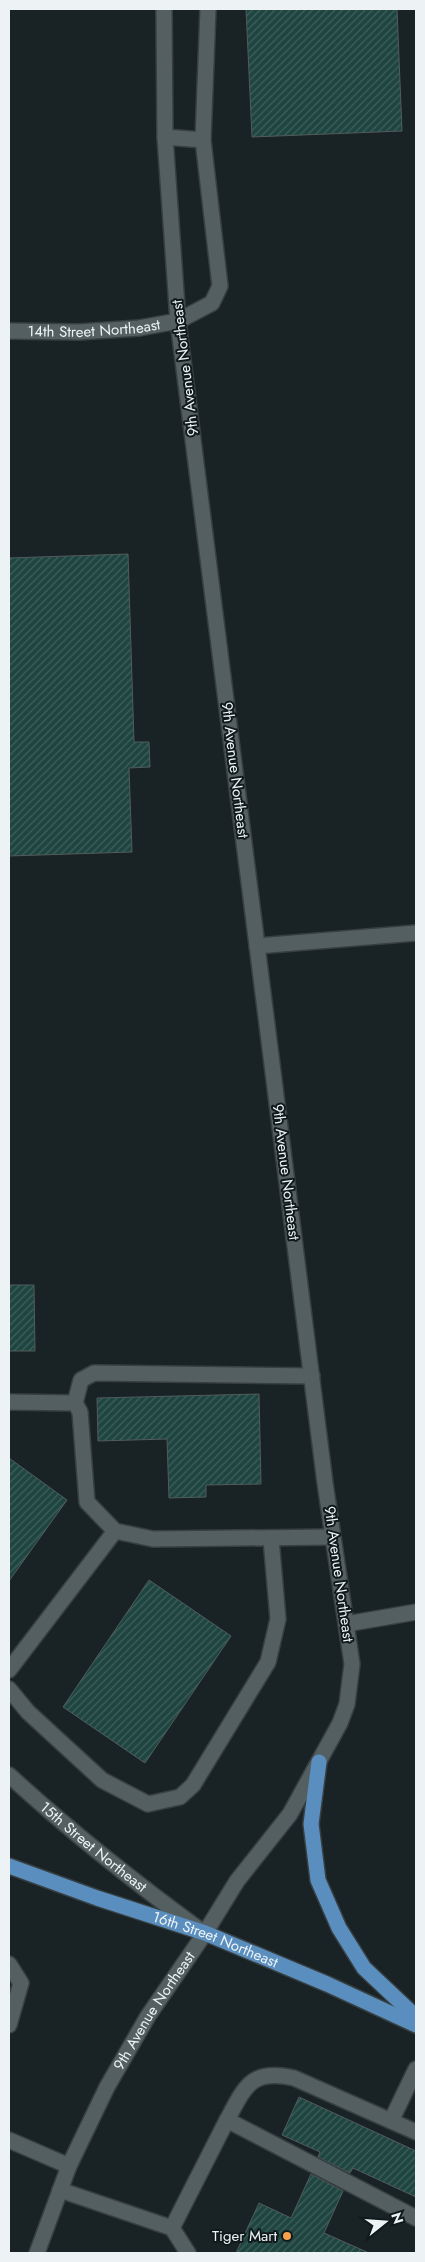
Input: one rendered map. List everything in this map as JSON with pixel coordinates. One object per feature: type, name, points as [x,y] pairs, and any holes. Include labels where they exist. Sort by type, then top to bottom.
[{"type":"main road","points":[[319,1762],[311,1824],[318,1880],[338,1928],[364,1968],[416,2017]]},
{"type":"main road","name":"16th Street Northeast","points":[[9,1866],[97,1898],[205,1933],[327,1984],[416,2025]]},
{"type":"street","name":"9th Avenue Northeast","points":[[37,2253],[69,2166],[107,2087],[148,2016],[205,1933],[237,1881],[290,1814],[340,1723],[347,1704],[352,1664],[312,1376],[178,321],[165,137],[164,9]]},
{"type":"street","name":"14th Street Northeast","points":[[9,331],[79,332],[139,328],[178,321],[212,303],[220,286],[203,140],[208,9]]},
{"type":"street","points":[[165,137],[203,140]]},
{"type":"street","points":[[257,946],[416,933]]},
{"type":"street","points":[[312,1376],[94,1373],[81,1380],[75,1402],[80,1412],[87,1502],[115,1531],[153,1539],[333,1537]]},
{"type":"street","points":[[9,1402],[75,1402]]},
{"type":"street","points":[[9,1670],[115,1531]]},
{"type":"street","points":[[9,1689],[28,1712],[102,1780],[148,1804],[180,1797],[193,1784],[268,1662],[278,1619],[271,1539]]},
{"type":"street","points":[[346,1624],[416,1612]]},
{"type":"street","name":"15th Street Northeast","points":[[9,1775],[61,1823],[106,1860],[205,1933]]},
{"type":"street","points":[[9,1964],[21,1983],[9,2025]]},
{"type":"street","points":[[391,2121],[416,2069]]},
{"type":"street","points":[[172,2228],[227,2120],[248,2084],[262,2076],[281,2075],[294,2078],[416,2132]]},
{"type":"street","points":[[227,2120],[416,2218]]},
{"type":"street","points":[[9,2140],[69,2166]]},
{"type":"street","points":[[60,2190],[172,2228],[188,2253]]},
{"type":"building","points":[[246,9],[397,9],[402,131],[252,137]]},
{"type":"building","points":[[128,554],[134,742],[149,742],[150,767],[129,768],[132,852],[9,856],[9,558]]},
{"type":"building","points":[[9,1285],[34,1285],[35,1351],[9,1351]]},
{"type":"building","points":[[259,1394],[261,1484],[206,1485],[206,1497],[169,1498],[167,1439],[98,1441],[97,1398]]},
{"type":"building","points":[[9,1458],[67,1500],[9,1581]]},
{"type":"building","points":[[149,1580],[231,1636],[145,1763],[63,1707]]},
{"type":"building","points":[[299,2097],[416,2151],[416,2197],[353,2168],[350,2173],[318,2157],[320,2152],[282,2135]]},
{"type":"building","name":"Tiger Mart","points":[[311,2174],[343,2191],[324,2233],[369,2253],[236,2253],[259,2203],[291,2218]]},
{"type":"place","name":"Tiger Mart","points":[[287,2236]]}]
